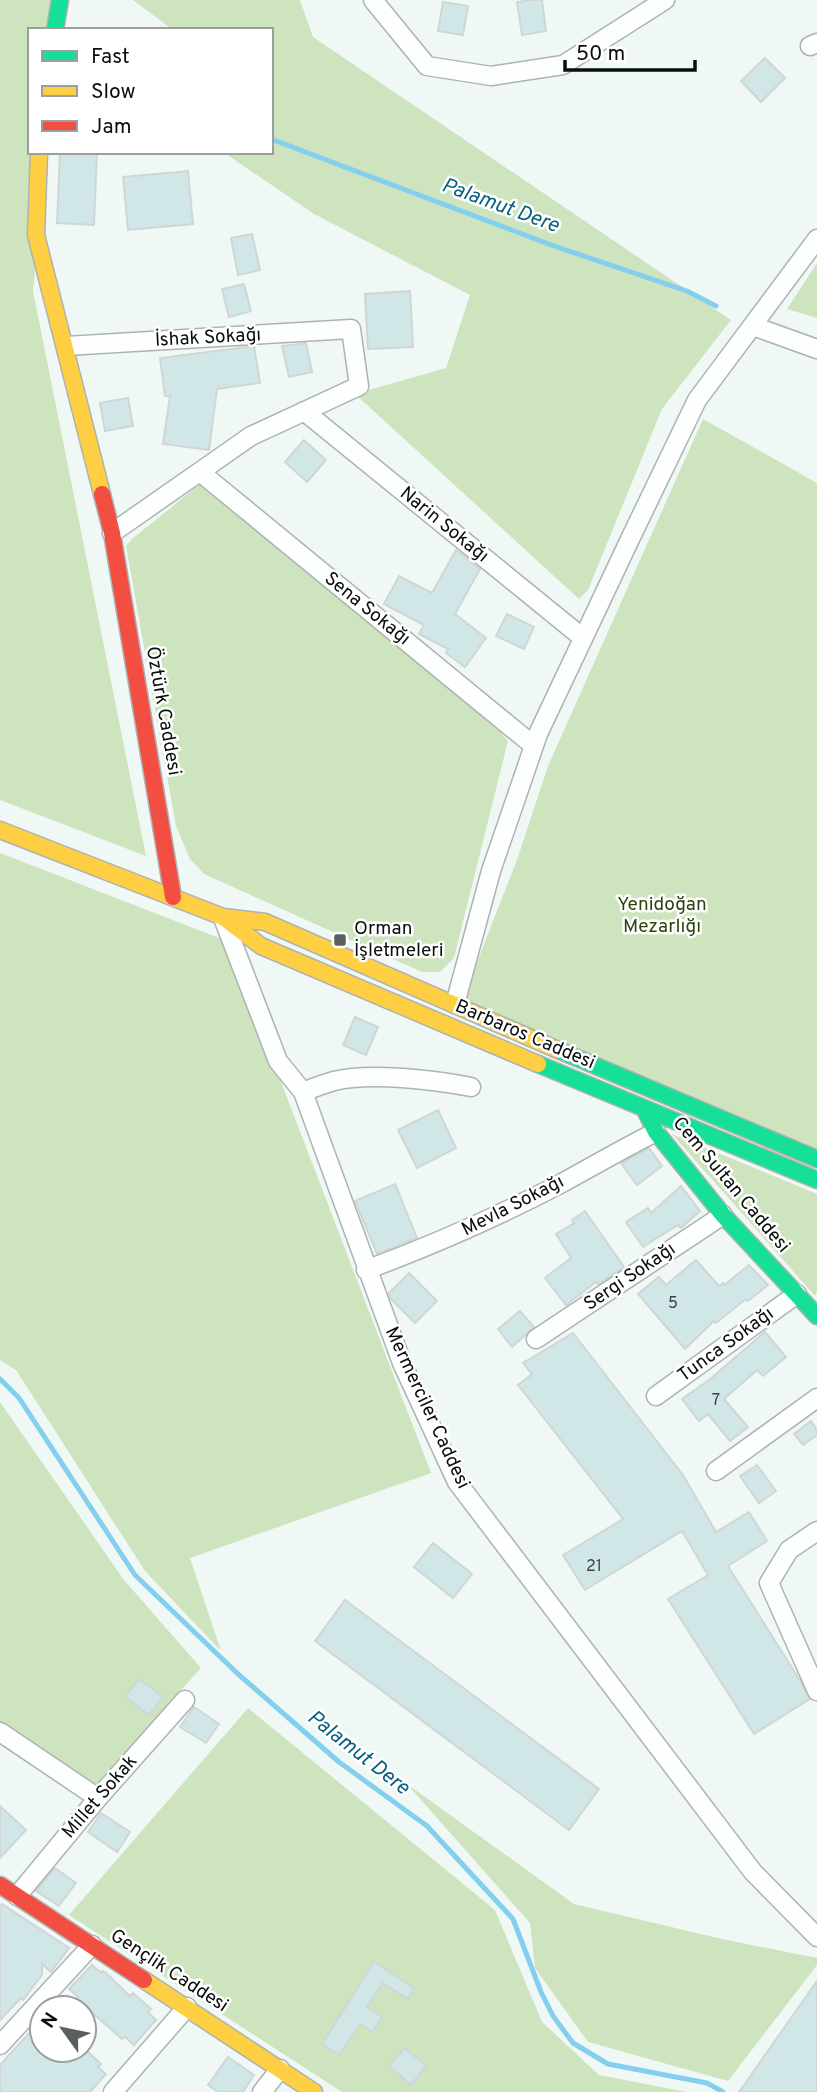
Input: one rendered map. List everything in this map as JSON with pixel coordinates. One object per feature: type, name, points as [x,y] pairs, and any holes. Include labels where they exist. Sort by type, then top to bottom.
[{"type":"main road","points":[[55,28],[60,0]]},
{"type":"main road","name":"Öztürk Caddesi","points":[[39,154],[36,235],[112,533],[173,897]]},
{"type":"main road","name":"Barbaros Caddesi","points":[[0,830],[223,917],[265,922],[653,1091],[817,1158]]},
{"type":"main road","name":"Barbaros Caddesi","points":[[223,917],[261,946],[645,1110],[817,1180]]},
{"type":"main road","points":[[442,1022],[455,1004]]},
{"type":"main road","points":[[645,1110],[653,1091]]},
{"type":"main road","name":"Cem Sultan Caddesi","points":[[645,1110],[656,1132],[723,1214],[817,1315]]},
{"type":"main road","name":"Gençlik Caddesi","points":[[0,1885],[314,2092]]},
{"type":"street","points":[[373,0],[427,66],[491,76],[563,65],[665,0]]},
{"type":"street","points":[[455,1004],[491,871],[534,746],[583,638],[697,400],[817,239]]},
{"type":"street","points":[[753,326],[817,349]]},
{"type":"street","name":"İshak Sokağı","points":[[66,346],[351,329],[359,386],[304,411]]},
{"type":"street","points":[[112,533],[251,436],[304,411]]},
{"type":"street","name":"Narin Sokağı","points":[[304,411],[583,638]]},
{"type":"street","name":"Sena Sokağı","points":[[200,472],[534,746]]},
{"type":"street","name":"Mermerciler Caddesi","points":[[223,917],[278,1061],[303,1092],[402,1363],[457,1482],[753,1872],[816,1934]]},
{"type":"street","points":[[303,1092],[336,1080],[386,1078],[440,1081],[471,1087]]},
{"type":"street","name":"Mevla Sokağı","points":[[366,1270],[439,1243],[656,1132]]},
{"type":"street","name":"Sergi Sokağı","points":[[536,1339],[723,1214]]},
{"type":"street","name":"Tunca Sokağı","points":[[656,1396],[797,1294]]},
{"type":"street","points":[[716,1471],[817,1398]]},
{"type":"street","points":[[817,1531],[789,1550],[769,1583],[812,1663],[817,1691]]},
{"type":"street","name":"Millet Sokak","points":[[17,1896],[98,1798],[185,1700]]},
{"type":"street","points":[[0,1732],[98,1798]]},
{"type":"street","points":[[0,2045],[92,1945]]},
{"type":"street","points":[[113,2092],[187,2007]]},
{"type":"street","points":[[262,2092],[280,2069]]},
{"type":"green space","points":[[0,0],[59,0],[57,28],[28,28],[28,154],[46,154],[33,291],[146,856],[0,800]]},
{"type":"green space","points":[[133,0],[300,0],[313,37],[731,320],[662,409],[588,590],[579,599],[355,394],[446,368],[470,295],[314,214],[226,154],[273,154],[273,28],[170,28]]},
{"type":"green space","points":[[817,263],[817,318],[787,309]]},
{"type":"green space","name":"Yenidoğan Mezarlığı","points":[[703,419],[817,483],[817,1149],[462,1001],[518,857],[548,766]]},
{"type":"green space","points":[[200,484],[495,726],[508,741],[454,958],[440,972],[422,972],[204,874],[190,859],[176,826],[126,546]]},
{"type":"green space","points":[[0,853],[227,941],[431,1473],[190,1558],[221,1651],[145,1571],[16,1370],[0,1360]]},
{"type":"green space","points":[[672,1134],[817,1194],[815,1296]]},
{"type":"green space","points":[[0,1402],[124,1580],[201,1668],[92,1789],[0,1727]]},
{"type":"green space","points":[[248,1708],[495,1910],[542,2022],[599,2075],[687,2092],[342,2092],[69,1915]]},
{"type":"green space","points":[[407,1784],[574,1904],[817,1958],[817,1965],[728,2081],[588,2042],[535,1968],[530,1923]]},
{"type":"building","points":[[542,0],[546,31],[522,35],[517,2]]},
{"type":"building","points":[[443,2],[468,6],[463,35],[438,31]]},
{"type":"building","points":[[765,58],[785,78],[761,102],[741,81]]},
{"type":"building","points":[[60,154],[97,154],[94,225],[57,223]]},
{"type":"building","points":[[188,171],[193,224],[128,230],[123,177]]},
{"type":"building","points":[[252,234],[260,270],[238,275],[231,238]]},
{"type":"building","points":[[244,284],[251,311],[229,317],[222,289]]},
{"type":"building","points":[[410,291],[413,347],[368,349],[365,294]]},
{"type":"building","points":[[306,343],[312,372],[289,377],[282,346]]},
{"type":"building","points":[[254,346],[260,383],[217,389],[209,450],[163,444],[170,396],[165,396],[160,358]]},
{"type":"building","points":[[128,398],[133,426],[105,431],[100,403]]},
{"type":"building","points":[[304,440],[326,460],[307,482],[285,462]]},
{"type":"building","points":[[456,550],[480,569],[455,614],[486,638],[465,667],[446,653],[448,649],[419,634],[424,625],[384,604],[399,576],[432,593]]},
{"type":"building","points":[[507,614],[534,627],[524,649],[496,636]]},
{"type":"building","points":[[355,1017],[378,1027],[366,1055],[343,1045]]},
{"type":"building","points":[[438,1110],[456,1148],[417,1168],[398,1130]]},
{"type":"building","points":[[649,1148],[662,1166],[637,1185],[621,1163]]},
{"type":"building","points":[[395,1184],[417,1238],[377,1254],[355,1201]]},
{"type":"building","points":[[681,1186],[700,1211],[681,1228],[678,1225],[643,1247],[626,1222],[648,1208],[651,1213]]},
{"type":"building","points":[[585,1211],[624,1267],[598,1284],[596,1282],[566,1305],[545,1278],[571,1258],[556,1234],[574,1223],[572,1220]]},
{"type":"building","points":[[696,1260],[719,1286],[749,1265],[768,1285],[716,1323],[714,1321],[685,1349],[638,1294],[659,1277],[666,1285]]},
{"type":"building","points":[[409,1273],[437,1301],[415,1323],[391,1299],[389,1293]]},
{"type":"building","points":[[520,1311],[534,1327],[512,1347],[498,1329]]},
{"type":"building","points":[[765,1332],[786,1357],[763,1376],[757,1370],[724,1399],[748,1427],[730,1441],[708,1414],[699,1421],[682,1399],[709,1380]]},
{"type":"building","points":[[573,1333],[683,1475],[716,1532],[749,1512],[767,1541],[728,1566],[810,1699],[754,1734],[668,1599],[708,1575],[682,1531],[585,1590],[563,1555],[623,1519],[518,1385],[532,1374],[523,1363]]},
{"type":"building","points":[[811,1421],[817,1435],[803,1445],[794,1434]]},
{"type":"building","points":[[757,1465],[776,1491],[759,1503],[740,1476]]},
{"type":"building","points":[[433,1543],[472,1574],[453,1598],[414,1567]]},
{"type":"building","points":[[345,1600],[599,1789],[569,1830],[315,1641]]},
{"type":"building","points":[[139,1679],[163,1697],[149,1715],[125,1697]]},
{"type":"building","points":[[194,1707],[219,1724],[206,1743],[180,1727]]},
{"type":"building","points":[[0,1806],[26,1830],[0,1858]]},
{"type":"building","points":[[101,1813],[130,1832],[117,1852],[88,1832]]},
{"type":"building","points":[[55,1868],[76,1883],[59,1906],[36,1891]]},
{"type":"building","points":[[2,1904],[69,1948],[51,1972],[42,1964],[42,1975],[23,2000],[21,1998],[0,2020],[0,1908]]},
{"type":"building","points":[[374,1962],[414,1988],[408,1999],[383,1983],[367,2007],[382,2017],[372,2032],[360,2024],[339,2055],[322,2044]]},
{"type":"building","points":[[92,1965],[101,1973],[106,1973],[130,1996],[133,1993],[151,2009],[148,2012],[156,2020],[134,2045],[125,2037],[122,2039],[98,2018],[98,1994],[75,1994],[69,1989]]},
{"type":"building","points":[[817,1981],[817,2092],[739,2092]]},
{"type":"building","points":[[28,2034],[28,2064],[98,2064],[98,2061],[101,2064],[98,2067],[106,2074],[90,2092],[0,2092],[0,2065]]},
{"type":"building","points":[[405,2048],[426,2066],[411,2085],[389,2066]]},
{"type":"building","points":[[228,2057],[254,2075],[243,2092],[218,2092],[208,2085]]},
{"type":"waterway","name":"Palamut Dere","points":[[273,140],[554,246],[687,291],[716,306]]},
{"type":"waterway","name":"Palamut Dere","points":[[0,1379],[19,1398],[135,1575],[238,1674],[339,1762],[427,1826],[513,1919],[541,1992],[553,2016],[573,2043],[608,2064],[707,2083],[723,2092]]},
{"type":"traffic: fast","points":[[55,28],[60,0]]},
{"type":"traffic: fast","points":[[558,1050],[817,1159]]},
{"type":"traffic: fast","points":[[538,1064],[817,1180]]},
{"type":"traffic: fast","points":[[645,1110],[656,1132],[723,1215],[817,1316]]},
{"type":"traffic: slow","points":[[39,154],[36,235],[102,494]]},
{"type":"traffic: slow","points":[[0,830],[223,917]]},
{"type":"traffic: slow","points":[[223,917],[261,946],[538,1064]]},
{"type":"traffic: slow","points":[[223,917],[265,922],[558,1050]]},
{"type":"traffic: slow","points":[[144,1980],[314,2092]]},
{"type":"traffic: jam","points":[[102,494],[112,533],[173,897]]},
{"type":"traffic: jam","points":[[0,1885],[144,1980]]},
{"type":"place","name":"Orman İşletmeleri","points":[[340,940]]}]
